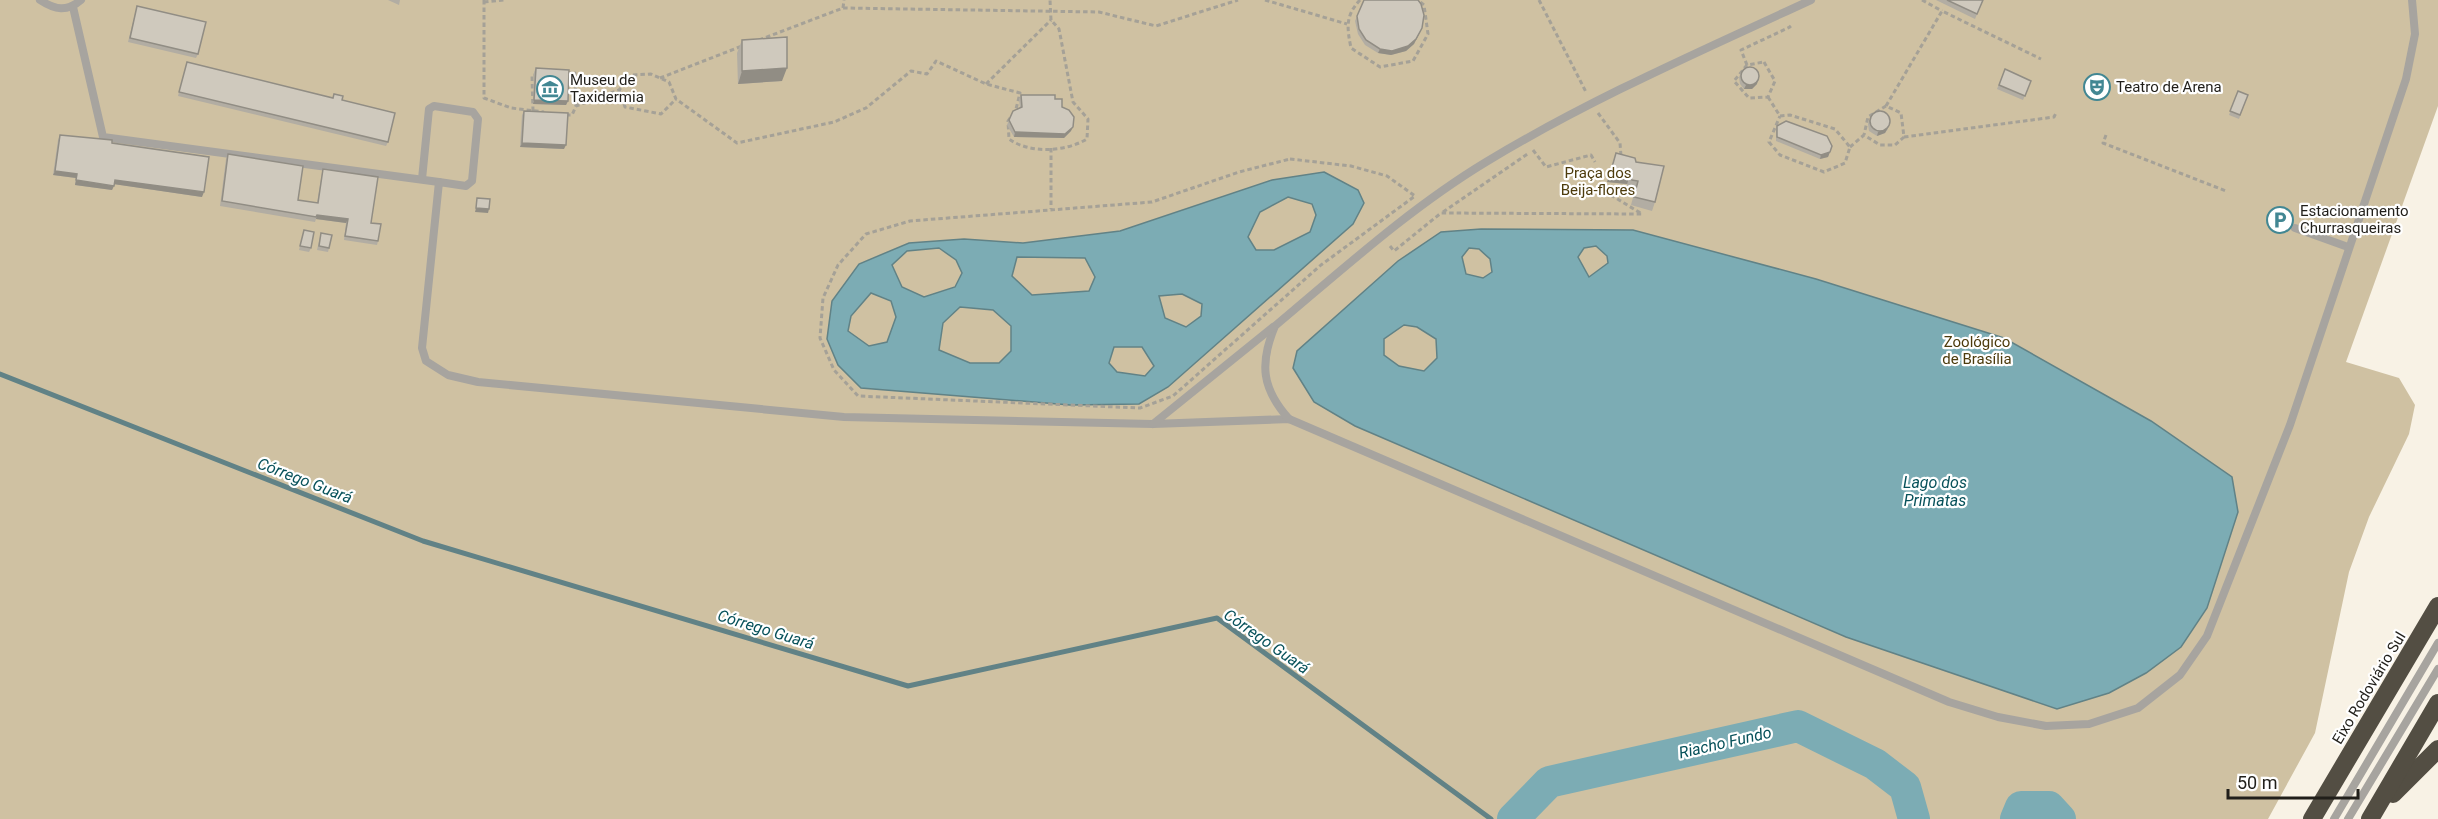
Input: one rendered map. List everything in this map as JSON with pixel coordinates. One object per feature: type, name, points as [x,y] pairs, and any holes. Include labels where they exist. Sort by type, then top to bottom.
[{"type":"highway","name":"Eixo Rodoviário Sul","points":[[2312,819],[2438,606]]},
{"type":"highway","points":[[2373,814],[2438,703]]},
{"type":"highway","points":[[2373,814],[2438,748]]},
{"type":"lane","points":[[40,0],[58,9],[73,7],[81,0]]},
{"type":"lane","points":[[1153,424],[1437,195],[1484,163],[1589,102],[1811,0]]},
{"type":"lane","points":[[1275,326],[1266,360],[1266,385],[1273,402],[1289,419],[1949,702],[1998,717],[2046,726],[2089,724],[2138,708],[2180,675],[2207,636],[2290,425],[2406,79],[2415,34],[2412,0]]},
{"type":"lane","points":[[73,7],[103,137],[466,186],[471,181],[478,118],[473,112],[434,106],[429,109],[422,180]]},
{"type":"lane","points":[[439,182],[422,348],[426,362],[448,375],[478,382],[833,416],[1153,424],[1289,419]]},
{"type":"lane","points":[[2295,228],[2348,247]]},
{"type":"lane","points":[[2334,819],[2438,643]]},
{"type":"lane","points":[[2348,819],[2438,669]]},
{"type":"path","points":[[504,0],[484,1],[484,98],[511,108],[552,113]]},
{"type":"path","points":[[843,8],[844,0]]},
{"type":"path","points":[[576,106],[619,90],[632,75],[651,74],[669,82],[676,99],[736,143],[834,122],[866,108],[911,71],[927,74],[936,61],[986,84],[1020,93],[1018,108],[1008,121],[1009,139],[1022,148],[1071,148],[1087,139],[1088,119],[1074,102],[1059,29],[1051,20],[1050,0]]},
{"type":"path","points":[[757,41],[843,8],[1051,9],[1099,12],[1156,26],[1238,0]]},
{"type":"path","points":[[1265,0],[1347,24]]},
{"type":"path","points":[[1360,0],[1351,10],[1347,24],[1351,48],[1380,67],[1413,61],[1428,34],[1424,5],[1419,0]]},
{"type":"path","points":[[1539,0],[1578,74],[1589,102],[1620,143],[1621,157],[1615,162]]},
{"type":"path","points":[[1922,0],[2041,59]]},
{"type":"path","points":[[1780,116],[1769,142],[1780,155],[1824,172],[1845,163],[1850,147],[1864,135],[1868,117],[1886,106],[1942,11]]},
{"type":"path","points":[[986,84],[1051,20]]},
{"type":"path","points":[[660,78],[746,45]]},
{"type":"path","points":[[1764,62],[1774,81],[1768,97],[1749,98],[1734,81],[1747,65],[1764,62]]},
{"type":"path","points":[[562,114],[572,115],[576,106],[575,73],[564,74]]},
{"type":"path","points":[[533,111],[532,75],[542,75]]},
{"type":"path","points":[[619,90],[625,107],[661,114],[676,99]]},
{"type":"path","points":[[1768,97],[1780,116]]},
{"type":"path","points":[[1886,106],[1901,113],[1904,137]]},
{"type":"path","points":[[1864,135],[1880,145],[1895,145],[1904,137],[2054,117],[2056,113]]},
{"type":"path","points":[[1589,119],[1598,114]]},
{"type":"path","points":[[1780,116],[1790,115],[1835,129],[1850,147]]},
{"type":"path","points":[[2106,135],[2103,143],[2226,191]]},
{"type":"path","points":[[1394,251],[1441,213],[1543,145]]},
{"type":"path","points":[[1051,148],[1051,210]]},
{"type":"path","points":[[1533,150],[1546,167],[1591,155],[1595,162]]},
{"type":"path","points":[[1290,159],[1351,165],[1387,176],[1415,196],[1321,265],[1173,396],[1140,408],[858,396],[834,370],[820,338],[823,298],[838,265],[866,234],[910,221],[1051,210],[1152,202],[1239,172],[1290,159]]},
{"type":"path","points":[[1441,213],[1642,214],[1611,195]]},
{"type":"green space","name":"Zoológico de Brasília","points":[[0,0],[2438,0],[2438,106],[2346,362],[2399,378],[2415,405],[2409,434],[2369,517],[2349,572],[2315,733],[2268,819],[0,819]]},
{"type":"water","points":[[1324,172],[1358,190],[1364,203],[1353,224],[1168,387],[1139,404],[1070,405],[861,388],[838,365],[827,339],[832,301],[859,264],[909,243],[964,239],[1023,243],[1120,231],[1272,180]],"holes":[[[1288,197],[1312,204],[1316,215],[1310,232],[1274,250],[1256,250],[1248,237],[1260,212]],[[939,248],[956,260],[962,273],[955,287],[924,297],[902,287],[892,265],[907,251]],[[1017,257],[1085,258],[1095,277],[1089,291],[1032,295],[1012,276]],[[871,293],[891,301],[896,317],[887,342],[869,346],[848,331],[851,316]],[[1182,294],[1202,304],[1201,316],[1186,327],[1165,318],[1159,296]],[[960,307],[993,310],[1011,326],[1011,351],[999,363],[970,363],[939,350],[943,323]],[[1114,347],[1142,347],[1154,366],[1145,376],[1117,372],[1109,363]]]},
{"type":"water","name":"Lago dos Primatas","points":[[1481,229],[1633,230],[1816,279],[2004,338],[2151,421],[2232,477],[2238,512],[2207,608],[2181,647],[2146,673],[2109,693],[2057,709],[1846,637],[1355,426],[1314,402],[1293,368],[1297,351],[1398,261],[1441,232]],"holes":[[[1596,246],[1607,256],[1608,263],[1589,277],[1578,257],[1584,248]],[[1469,248],[1479,249],[1490,259],[1492,272],[1483,278],[1466,274],[1462,257]],[[1404,325],[1417,327],[1436,339],[1437,358],[1424,371],[1399,366],[1384,355],[1384,339]]]},
{"type":"building","points":[[1364,0],[1418,0],[1424,15],[1422,28],[1416,39],[1408,46],[1392,51],[1380,49],[1366,40],[1359,29],[1357,16]]},
{"type":"building","points":[[1947,0],[1983,0],[1977,14]]},
{"type":"building","points":[[137,6],[206,22],[198,54],[130,38]]},
{"type":"building","points":[[787,37],[787,68],[742,71],[742,40]]},
{"type":"building","points":[[187,62],[333,98],[334,94],[343,96],[342,100],[395,113],[388,142],[179,92]]},
{"type":"building","points":[[1750,67],[1756,70],[1759,76],[1756,82],[1750,85],[1744,82],[1741,76],[1744,70]]},
{"type":"building","name":"Museu de Taxidermia","points":[[536,68],[569,70],[568,101],[534,100]]},
{"type":"building","points":[[2005,69],[2031,81],[2025,96],[1999,85]]},
{"type":"building","points":[[2238,91],[2248,95],[2240,115],[2230,111]]},
{"type":"building","points":[[1021,95],[1055,95],[1055,99],[1062,99],[1062,107],[1069,110],[1074,117],[1073,127],[1065,134],[1015,132],[1009,120],[1013,111],[1022,107]]},
{"type":"building","points":[[524,111],[568,113],[566,145],[522,143]]},
{"type":"building","points":[[1880,111],[1887,114],[1890,121],[1887,128],[1880,131],[1873,128],[1870,121],[1873,114]]},
{"type":"building","points":[[1786,121],[1827,136],[1832,146],[1830,152],[1821,155],[1777,137],[1777,126]]},
{"type":"building","points":[[60,135],[112,140],[112,143],[209,157],[204,192],[115,180],[114,186],[76,180],[77,174],[55,171]]},
{"type":"building","name":"Praça dos Beija-flores","points":[[1616,153],[1635,158],[1636,162],[1664,166],[1655,202],[1634,197],[1638,181],[1632,180],[1630,176],[1610,174]]},
{"type":"building","points":[[228,154],[303,166],[298,200],[318,203],[323,169],[378,177],[371,223],[381,224],[378,241],[345,236],[348,219],[317,215],[316,217],[222,201]]},
{"type":"building","points":[[477,198],[490,199],[489,209],[476,208]]},
{"type":"building","points":[[304,230],[314,232],[311,248],[300,246]]},
{"type":"building","points":[[321,233],[332,235],[329,248],[319,246]]},
{"type":"waterway","name":"Córrego Guará","points":[[0,374],[423,541],[908,686],[1217,618],[1491,819]]},
{"type":"waterway","name":"Riacho Fundo","points":[[1513,819],[1549,782],[1798,726],[1875,764],[1905,787],[1914,819]]},
{"type":"waterway","name":"Riacho Fundo","points":[[2016,819],[2021,807],[2049,807],[2060,819]]},
{"type":"place","name":"Teatro de Arena","points":[[2097,87]]},
{"type":"place","name":"Museu de Taxidermia","points":[[550,89]]},
{"type":"place","name":"Estacionamento Churrasqueiras","points":[[2280,220]]}]
